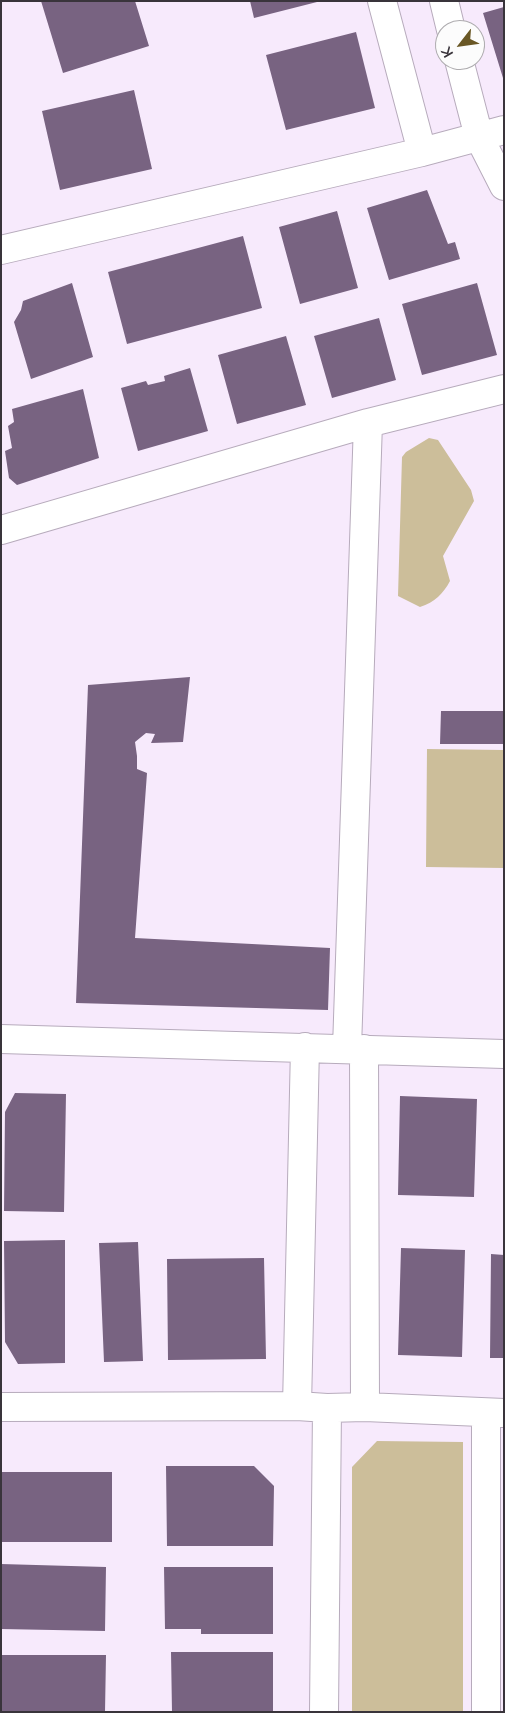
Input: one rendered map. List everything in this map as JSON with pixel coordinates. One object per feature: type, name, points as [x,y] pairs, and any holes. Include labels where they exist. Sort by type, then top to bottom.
[{"type":"street","points":[[382,1],[422,152]]},
{"type":"street","points":[[444,1],[449,20]]},
{"type":"street","points":[[464,70],[492,133],[504,186]]},
{"type":"street","points":[[1,250],[422,152],[492,133]]},
{"type":"street","points":[[1,530],[368,423],[504,389]]},
{"type":"street","points":[[365,1407],[356,1049],[368,423]]},
{"type":"street","points":[[1,1039],[504,1054]]},
{"type":"street","points":[[297,1406],[305,1047]]},
{"type":"street","points":[[1,1407],[297,1406],[495,1413],[486,1712]]},
{"type":"street","points":[[324,1712],[327,1408]]},
{"type":"shaded area","points":[[429,438],[438,440],[471,490],[474,501],[443,556],[450,581],[438,597],[420,607],[398,596],[402,457],[406,452]]},
{"type":"shaded area","points":[[427,749],[504,750],[504,868],[426,867]]},
{"type":"shaded area","points":[[377,1441],[463,1442],[463,1712],[352,1712],[352,1467]]},
{"type":"building","points":[[41,1],[135,1],[149,46],[63,73]]},
{"type":"building","points":[[250,1],[317,1],[317,2],[254,18]]},
{"type":"building","points":[[504,7],[504,78],[503,78],[483,13]]},
{"type":"building","points":[[356,32],[375,108],[286,130],[266,55]]},
{"type":"building","points":[[134,90],[152,169],[60,190],[42,111]]},
{"type":"building","points":[[427,190],[448,244],[455,242],[460,259],[389,280],[367,208]]},
{"type":"building","points":[[337,211],[358,288],[300,304],[279,227]]},
{"type":"building","points":[[243,236],[262,308],[127,344],[108,272]]},
{"type":"building","points":[[72,283],[93,357],[31,379],[14,322],[21,310],[23,301]]},
{"type":"building","points":[[477,283],[497,355],[422,375],[402,304]]},
{"type":"building","points":[[379,318],[396,380],[332,398],[314,336]]},
{"type":"building","points":[[286,336],[306,405],[237,424],[218,355]]},
{"type":"building","points":[[190,368],[208,431],[138,451],[121,388],[146,381],[148,385],[165,381],[164,376]]},
{"type":"building","points":[[83,389],[99,458],[17,485],[9,478],[5,451],[12,448],[8,426],[14,422],[12,409]]},
{"type":"building","points":[[190,677],[183,742],[151,743],[155,734],[146,733],[135,742],[137,769],[147,773],[135,938],[330,948],[328,1010],[76,1003],[88,685]]},
{"type":"building","points":[[441,711],[504,711],[504,744],[440,744]]},
{"type":"building","points":[[15,1093],[66,1094],[64,1212],[4,1211],[5,1112]]},
{"type":"building","points":[[400,1096],[477,1099],[474,1197],[398,1195]]},
{"type":"building","points":[[65,1240],[65,1363],[18,1364],[5,1342],[4,1241]]},
{"type":"building","points":[[138,1242],[143,1361],[104,1362],[99,1243]]},
{"type":"building","points":[[401,1248],[465,1250],[462,1357],[398,1355]]},
{"type":"building","points":[[491,1254],[504,1255],[504,1358],[490,1358]]},
{"type":"building","points":[[264,1258],[266,1359],[168,1360],[167,1259]]},
{"type":"building","points":[[166,1466],[254,1466],[274,1486],[273,1546],[167,1546]]},
{"type":"building","points":[[1,1472],[112,1472],[112,1542],[2,1542]]},
{"type":"building","points":[[1,1564],[106,1567],[105,1631],[1,1629]]},
{"type":"building","points":[[164,1567],[273,1567],[273,1634],[201,1634],[201,1629],[165,1629]]},
{"type":"building","points":[[171,1652],[273,1652],[273,1712],[172,1712]]},
{"type":"building","points":[[1,1655],[106,1655],[105,1712],[1,1712]]}]
